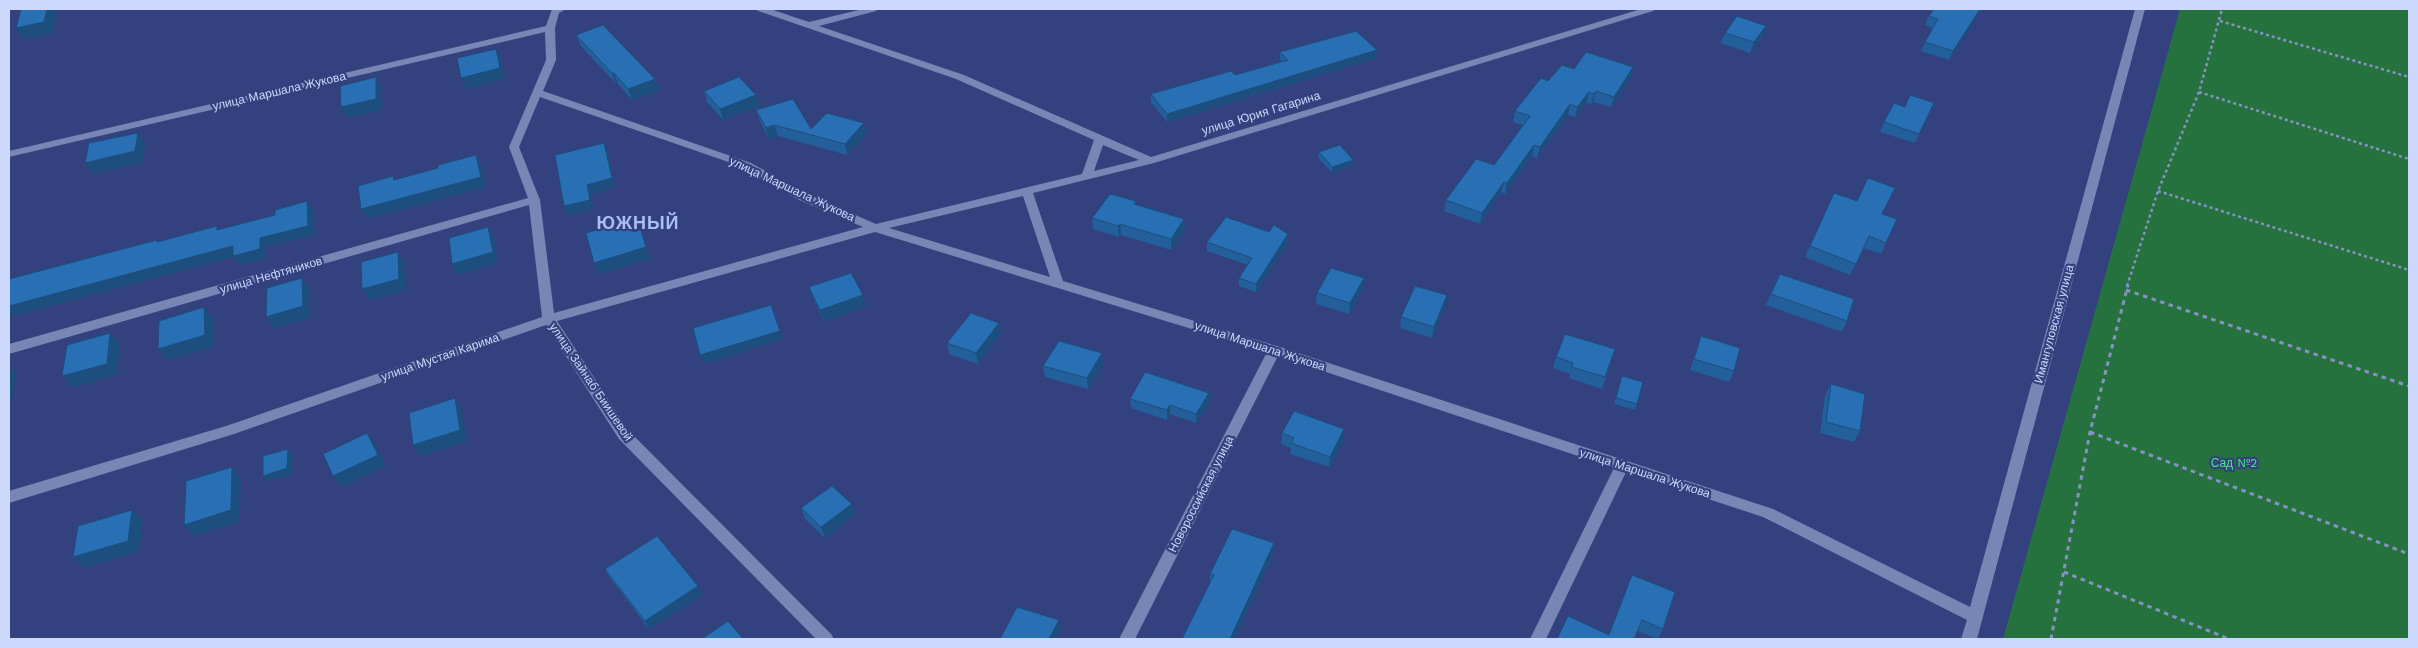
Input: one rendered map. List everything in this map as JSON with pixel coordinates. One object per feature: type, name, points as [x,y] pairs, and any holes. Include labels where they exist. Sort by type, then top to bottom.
[{"type":"street","points":[[550,28],[555,11],[561,9]]},
{"type":"street","points":[[762,9],[960,77],[1150,161]]},
{"type":"street","points":[[810,26],[873,9]]},
{"type":"street","name":"улица Юрия Гагарина","points":[[875,228],[1150,161],[1650,9]]},
{"type":"street","name":"Имангуловская улица","points":[[1968,639],[2140,9]]},
{"type":"street","name":"улица Зайнаб Биишевой","points":[[550,28],[551,60],[539,93],[514,147],[534,200],[549,319],[624,435],[826,639]]},
{"type":"street","name":"улица Маршала Жукова","points":[[9,154],[550,28]]},
{"type":"street","name":"улица Маршала Жукова","points":[[539,93],[747,165],[801,196],[875,228],[1275,350],[1768,513],[1975,617]]},
{"type":"street","points":[[1087,176],[1100,139]]},
{"type":"street","points":[[1027,191],[1058,283]]},
{"type":"street","name":"улица Нефтяников","points":[[9,349],[534,200]]},
{"type":"street","name":"улица Мустая Карима","points":[[9,497],[229,430],[549,319],[875,228]]},
{"type":"street","name":"Новороссийская улица","points":[[1127,639],[1275,350]]},
{"type":"street","points":[[1538,639],[1622,466]]},
{"type":"path","points":[[2051,639],[2090,432],[2126,290],[2158,191],[2199,92],[2222,9]]},
{"type":"path","points":[[2220,21],[2409,77]]},
{"type":"path","points":[[2199,92],[2409,158]]},
{"type":"path","points":[[2158,191],[2409,270]]},
{"type":"path","points":[[2126,290],[2409,386]]},
{"type":"path","points":[[2090,432],[2409,554]]},
{"type":"path","points":[[2064,572],[2229,639]]},
{"type":"green space","name":"Сад №2","points":[[2180,9],[2409,9],[2409,639],[2003,639]]},
{"type":"building","points":[[21,9],[47,9],[44,22],[16,28]]},
{"type":"building","points":[[1934,9],[1980,9],[1953,51],[1925,42],[1938,19],[1929,16]]},
{"type":"building","points":[[1737,16],[1766,26],[1754,42],[1725,33]]},
{"type":"building","points":[[603,25],[655,79],[628,89],[576,35]]},
{"type":"building","points":[[1356,31],[1377,50],[1167,114],[1151,94],[1231,71],[1235,75],[1288,60],[1280,52]]},
{"type":"building","points":[[496,49],[500,68],[461,78],[457,58]]},
{"type":"building","points":[[1586,52],[1633,67],[1614,97],[1596,91],[1594,94],[1589,92],[1577,107],[1570,104],[1540,147],[1534,145],[1507,183],[1504,182],[1482,213],[1446,200],[1476,159],[1494,165],[1530,116],[1515,111],[1541,78],[1548,81],[1562,65],[1574,69]]},
{"type":"building","points":[[376,77],[376,99],[341,107],[340,86]]},
{"type":"building","points":[[739,77],[756,95],[720,109],[704,91]]},
{"type":"building","points":[[1910,95],[1934,103],[1919,134],[1884,122],[1894,103],[1905,107]]},
{"type":"building","points":[[793,99],[811,129],[827,113],[864,123],[845,144],[774,125],[766,128],[756,110]]},
{"type":"building","points":[[138,133],[135,151],[85,163],[89,143]]},
{"type":"building","points":[[604,143],[612,178],[587,185],[590,200],[564,206],[555,155]]},
{"type":"building","points":[[1340,145],[1353,160],[1332,167],[1319,152]]},
{"type":"building","points":[[476,155],[481,177],[361,209],[358,186],[393,176],[394,180],[438,168],[438,165]]},
{"type":"building","points":[[1868,178],[1895,188],[1882,214],[1897,219],[1886,243],[1869,236],[1856,264],[1810,246],[1834,193],[1857,201]]},
{"type":"building","points":[[1110,194],[1136,201],[1134,204],[1184,219],[1171,239],[1092,218]]},
{"type":"building","points":[[307,201],[308,226],[260,238],[260,249],[233,256],[233,246],[9,306],[9,279],[157,240],[157,242],[217,226],[217,230],[275,215],[275,210]]},
{"type":"building","points":[[1226,217],[1269,232],[1274,225],[1288,234],[1256,284],[1239,278],[1252,258],[1207,242]]},
{"type":"building","points":[[630,221],[633,232],[641,230],[646,247],[594,263],[586,233]]},
{"type":"building","points":[[488,227],[493,252],[452,264],[449,238]]},
{"type":"building","points":[[398,252],[399,279],[362,289],[361,262]]},
{"type":"building","points":[[1331,268],[1364,278],[1350,303],[1317,293]]},
{"type":"building","points":[[851,273],[863,295],[820,310],[809,287]]},
{"type":"building","points":[[1780,274],[1854,299],[1847,321],[1771,294]]},
{"type":"building","points":[[302,278],[303,306],[266,317],[267,288]]},
{"type":"building","points":[[1415,286],[1447,295],[1434,327],[1401,317]]},
{"type":"building","points":[[771,305],[780,331],[700,355],[693,328]]},
{"type":"building","points":[[204,307],[205,335],[158,349],[159,321]]},
{"type":"building","points":[[971,313],[999,323],[976,353],[947,343]]},
{"type":"building","points":[[110,333],[107,364],[62,376],[67,345]]},
{"type":"building","points":[[1565,334],[1615,349],[1605,377],[1572,367],[1573,363],[1556,357]]},
{"type":"building","points":[[1701,336],[1740,348],[1734,371],[1694,359]]},
{"type":"building","points":[[1059,341],[1102,353],[1087,378],[1043,366]]},
{"type":"building","points":[[1145,372],[1209,393],[1196,414],[1170,405],[1167,410],[1130,399]]},
{"type":"building","points":[[1622,376],[1643,382],[1637,404],[1616,398]]},
{"type":"building","points":[[1831,384],[1865,394],[1860,431],[1826,422]]},
{"type":"building","points":[[455,398],[460,430],[413,445],[409,413]]},
{"type":"building","points":[[1294,411],[1344,429],[1330,457],[1291,443],[1294,438],[1282,433]]},
{"type":"building","points":[[367,433],[378,455],[333,476],[323,454]]},
{"type":"building","points":[[288,449],[287,468],[263,476],[263,456]]},
{"type":"building","points":[[232,467],[231,510],[184,525],[186,481]]},
{"type":"building","points":[[832,486],[852,504],[821,527],[801,508]]},
{"type":"building","points":[[132,510],[128,541],[73,557],[78,526]]},
{"type":"building","points":[[1232,529],[1274,543],[1230,639],[1182,639],[1214,575],[1210,574]]},
{"type":"building","points":[[657,536],[698,586],[645,621],[605,569]]},
{"type":"building","points":[[1632,575],[1675,592],[1663,629],[1642,620],[1634,639],[1557,639],[1568,616],[1609,635]]},
{"type":"building","points":[[1017,607],[1059,620],[1049,639],[1000,639]]},
{"type":"building","points":[[728,621],[743,639],[702,639]]},
{"type":"district","name":"ЮЖНЫЙ","points":[[638,222]]}]
